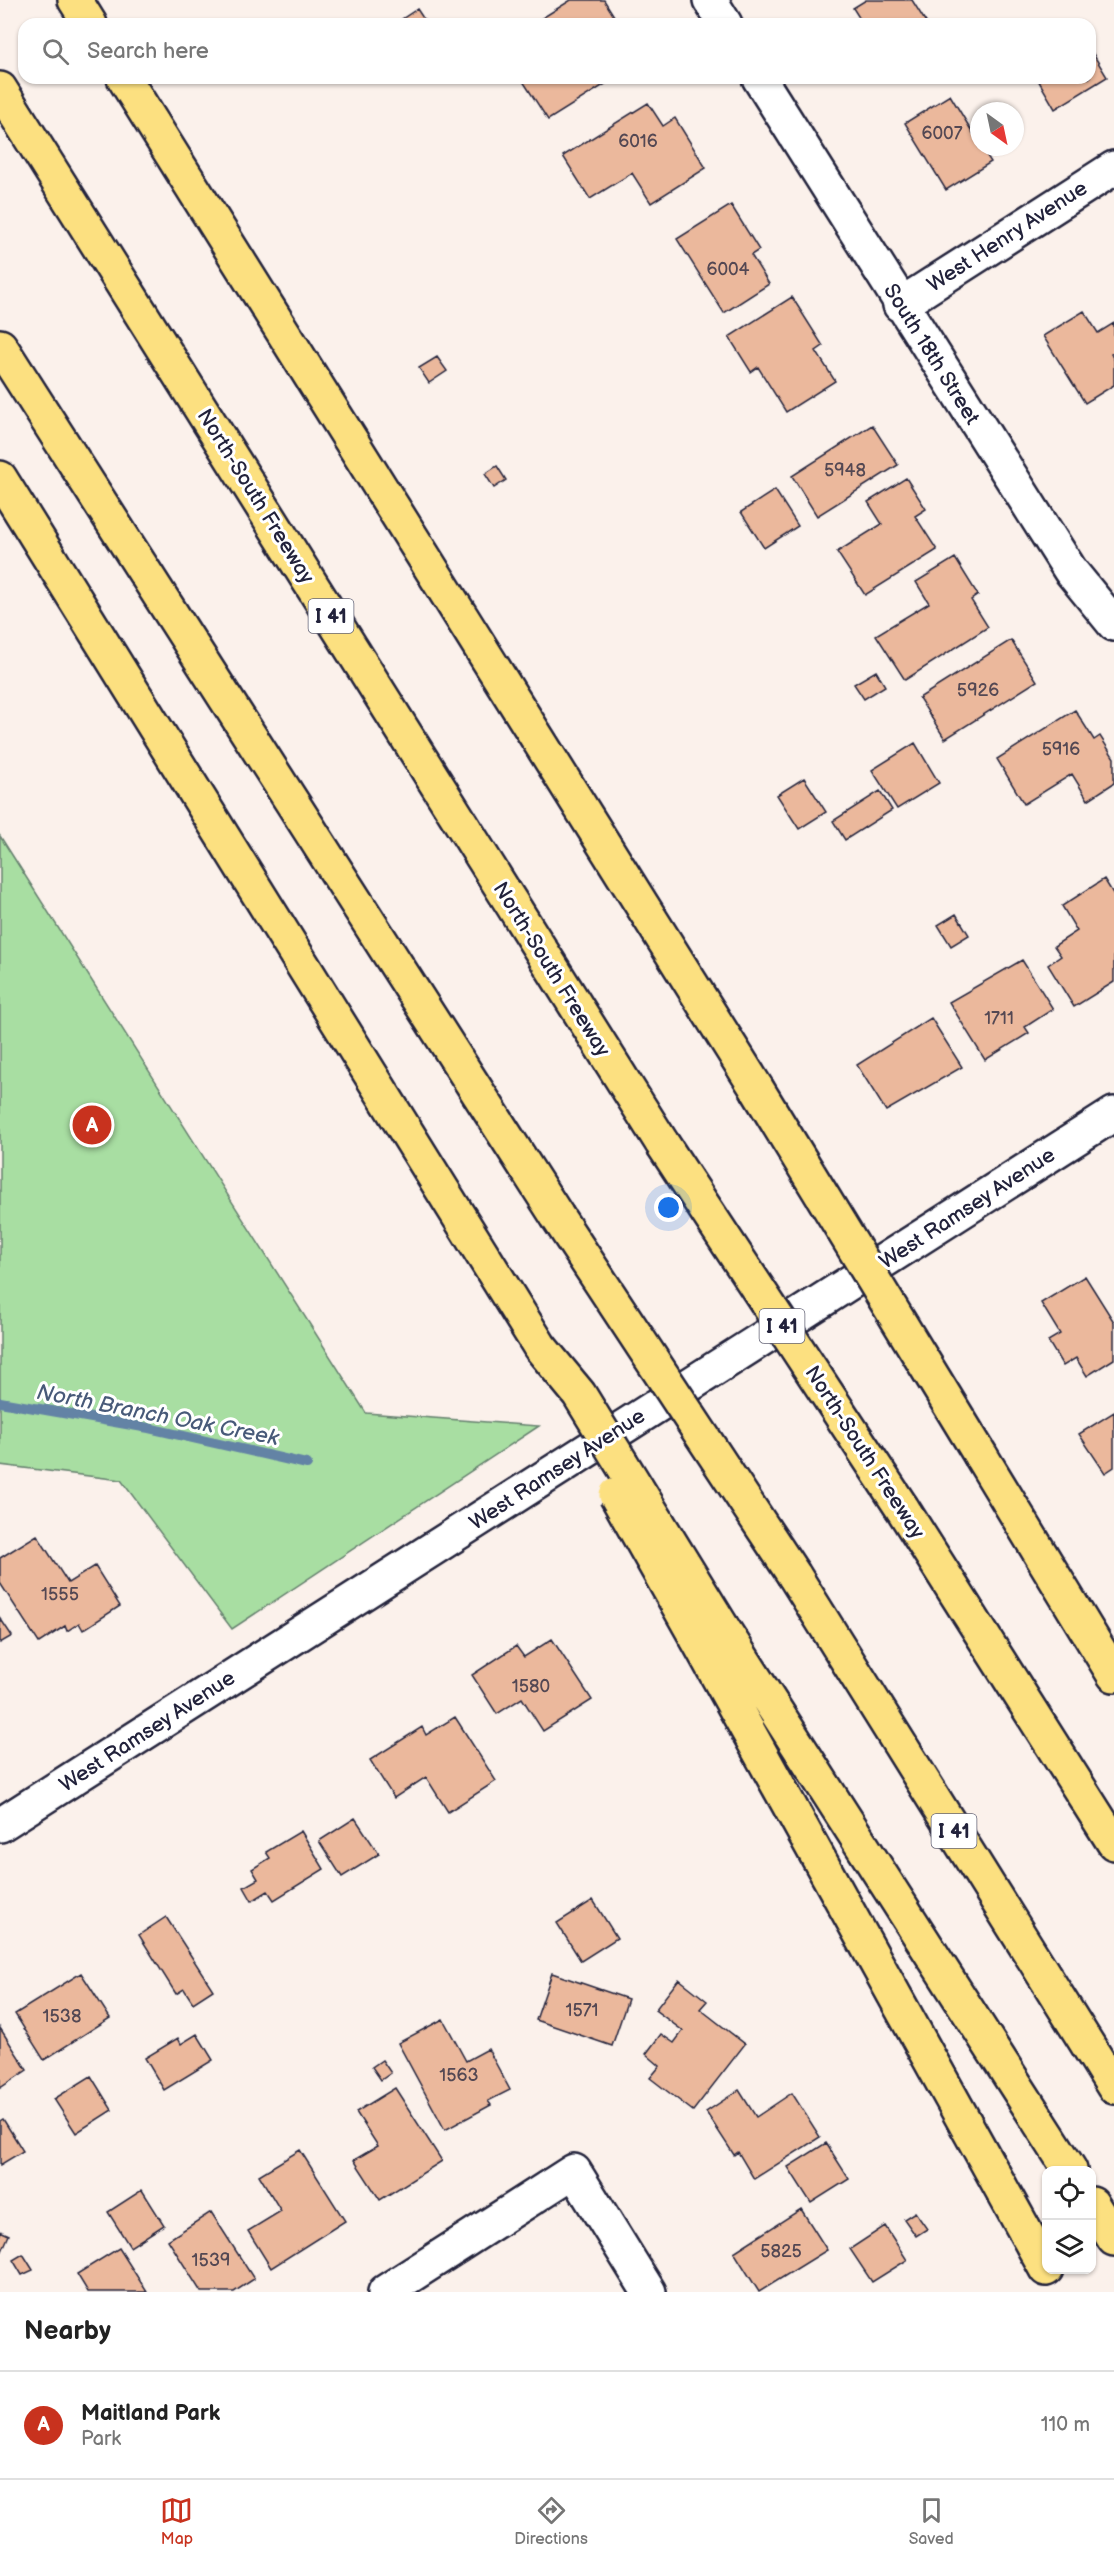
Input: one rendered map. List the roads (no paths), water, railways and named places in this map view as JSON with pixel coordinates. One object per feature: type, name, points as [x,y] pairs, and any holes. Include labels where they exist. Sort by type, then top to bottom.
[{"type":"highway","points":[[75,0],[86,18]]},
{"type":"highway","points":[[128,84],[757,1089],[1114,1675]]},
{"type":"highway","name":"North-South Freeway","points":[[0,89],[662,1143],[902,1508],[1114,1843]]},
{"type":"highway","name":"I 41","points":[[0,345],[557,1216],[794,1575],[1114,2087]]},
{"type":"highway","points":[[0,477],[540,1347],[563,1402],[709,1632],[1067,2166]]},
{"type":"highway","points":[[709,1632],[1042,2260]]},
{"type":"highway","points":[[1092,1639],[1114,1664]]},
{"type":"highway","points":[[1096,2210],[1114,2239]]},
{"type":"highway","points":[[1050,2274],[1059,2292]]},
{"type":"street","points":[[710,0],[721,18]]},
{"type":"street","name":"South 18th Street","points":[[763,84],[1070,570],[1114,624]]},
{"type":"street","name":"West Henry Avenue","points":[[900,304],[1114,168]]},
{"type":"street","name":"West Ramsey Avenue","points":[[0,1825],[1114,1114]]},
{"type":"street","points":[[385,2292],[574,2171],[649,2292]]},
{"type":"waterway","name":"North Branch Oak Creek","points":[[0,1402],[149,1428],[307,1464]]},
{"type":"place","name":"Maitland Park","points":[[92,1125]]}]
